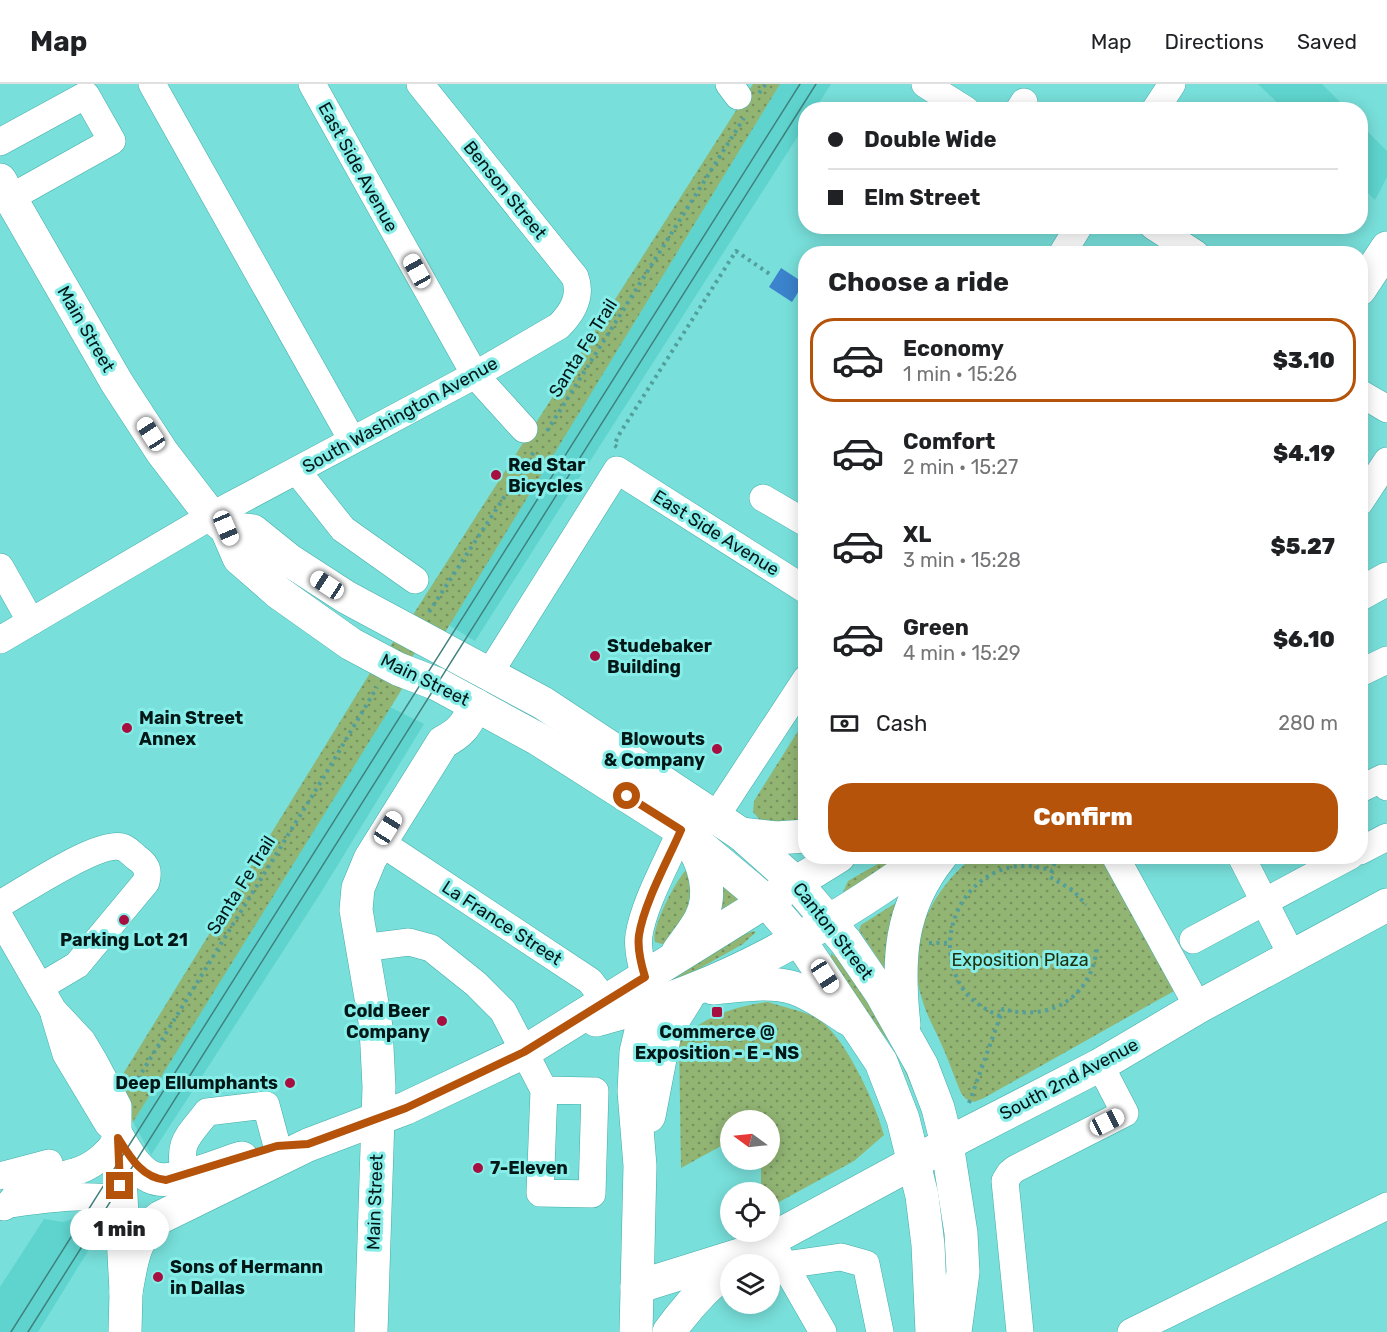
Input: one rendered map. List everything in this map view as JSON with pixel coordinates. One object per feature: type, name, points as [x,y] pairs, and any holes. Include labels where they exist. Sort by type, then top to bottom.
[{"type":"main road","name":"Main Street","points":[[5,189],[117,383],[162,452],[218,522],[238,558],[279,593],[351,644],[389,675],[437,684],[476,705],[466,726],[458,735],[443,742],[370,859],[358,888],[356,910],[376,1027],[379,1086],[371,1332]]},
{"type":"main road","points":[[1368,277],[1387,248]]},
{"type":"main road","name":"Main Street","points":[[218,522],[253,531],[289,560],[346,597],[489,674]]},
{"type":"main road","points":[[1368,590],[1387,579]]},
{"type":"main road","name":"Canton Street","points":[[489,674],[543,704],[729,825],[796,883],[858,957],[922,1066],[938,1108],[957,1205],[962,1262],[959,1312],[955,1332]]},
{"type":"main road","points":[[389,675],[429,697],[441,720],[443,742]]},
{"type":"main road","name":"Canton Street","points":[[476,705],[538,739],[681,830],[766,901],[798,938],[869,1041],[890,1082],[903,1119],[922,1196],[928,1245],[932,1332]]},
{"type":"main road","points":[[729,825],[776,838],[798,837]]},
{"type":"main road","points":[[636,1332],[640,1166],[633,1092],[636,1052],[651,990],[700,920],[706,894],[704,867],[681,830]]},
{"type":"main road","points":[[672,959],[826,864]]},
{"type":"main road","points":[[640,1166],[665,1033],[693,990],[798,938],[915,864]]},
{"type":"main road","points":[[906,1036],[900,965],[904,931],[914,898],[935,864]]},
{"type":"main road","name":"South 2nd Avenue","points":[[761,1254],[946,1144],[1100,1065],[1198,1007],[1387,905]]},
{"type":"main road","points":[[108,1149],[135,1163],[151,1177],[166,1180],[378,1120],[524,1052],[565,1028],[651,990],[693,990],[759,985],[794,988],[817,999],[856,1024]]},
{"type":"main road","points":[[126,1292],[134,1254],[140,1236],[148,1225],[292,1145]]},
{"type":"main road","points":[[108,1149],[121,1200],[126,1292],[124,1332]]},
{"type":"main road","name":"South 2nd Avenue","points":[[637,1287],[720,1266]]},
{"type":"main road","name":"South 2nd Avenue","points":[[669,1332],[685,1309],[711,1282],[720,1277]]},
{"type":"street","points":[[152,84],[352,440]]},
{"type":"street","name":"East Side Avenue","points":[[312,84],[475,375],[534,439]]},
{"type":"street","name":"Benson Street","points":[[420,84],[575,277],[579,288],[576,301]]},
{"type":"street","points":[[925,84],[953,102]]},
{"type":"street","points":[[1160,102],[1172,84]]},
{"type":"street","points":[[0,142],[95,89],[112,141],[5,189]]},
{"type":"street","points":[[1165,234],[1184,246]]},
{"type":"street","name":"South Washington Avenue","points":[[0,639],[218,522],[297,471],[475,375],[559,326],[569,316],[576,301]]},
{"type":"street","points":[[1368,398],[1387,409]]},
{"type":"street","points":[[1368,490],[1387,460]]},
{"type":"street","name":"East Side Avenue","points":[[489,674],[617,470],[798,585]]},
{"type":"street","points":[[297,471],[343,530],[416,580]]},
{"type":"street","points":[[763,498],[798,518]]},
{"type":"street","points":[[0,567],[31,622]]},
{"type":"street","points":[[1368,669],[1387,660]]},
{"type":"street","points":[[729,825],[798,694]]},
{"type":"street","points":[[1368,785],[1383,778],[1387,787]]},
{"type":"street","points":[[651,990],[640,960],[639,936],[648,906],[681,830]]},
{"type":"street","points":[[1368,847],[1387,837]]},
{"type":"street","name":"La France Street","points":[[380,842],[590,981],[608,1009]]},
{"type":"street","points":[[0,904],[88,853],[122,847],[144,863],[148,872],[146,882],[77,965],[40,987]]},
{"type":"street","points":[[1119,864],[1198,1007]]},
{"type":"street","points":[[1245,864],[1292,956]]},
{"type":"street","points":[[1193,940],[1335,864]]},
{"type":"street","points":[[0,918],[53,1010],[66,1054],[108,1149]]},
{"type":"street","points":[[362,948],[409,942],[431,948],[476,984],[503,1011],[544,1090],[540,1193],[592,1194],[595,1091]]},
{"type":"street","points":[[1020,1332],[1005,1182],[1015,1169],[1125,1113],[1100,1065]]},
{"type":"street","points":[[544,1090],[633,1092]]},
{"type":"street","points":[[185,1175],[181,1160],[183,1143],[207,1112],[266,1105],[292,1145]]},
{"type":"street","points":[[0,1176],[108,1149]]},
{"type":"street","points":[[5,1206],[24,1187],[39,1180],[74,1172],[108,1149]]},
{"type":"street","points":[[5,1206],[90,1196],[121,1200]]},
{"type":"street","points":[[1131,1332],[1387,1206]]},
{"type":"street","points":[[780,1258],[841,1257],[866,1264],[880,1332]]},
{"type":"street","points":[[780,1286],[823,1332]]},
{"type":"path","name":"Santa Fe Trail","points":[[426,617],[743,97],[766,84]]},
{"type":"path","points":[[620,433],[736,251],[771,275]]},
{"type":"path","name":"Santa Fe Trail","points":[[129,1092],[389,675]]},
{"type":"path","points":[[1054,864],[1050,877],[1074,891],[1086,905]]},
{"type":"path","points":[[1000,1016],[975,1002],[957,978],[951,963],[952,921],[966,896],[977,884],[990,876],[1019,866],[1035,866],[1052,870]]},
{"type":"path","points":[[968,1105],[1003,1009],[1030,1014],[1043,1012],[1068,1001],[1086,982],[1097,948]]},
{"type":"shaded area","points":[[777,84],[831,84],[819,102],[798,102],[798,136],[475,641],[442,621]]},
{"type":"shaded area","points":[[1258,84],[1322,84],[1340,102],[1277,102]]},
{"type":"shaded area","points":[[1368,132],[1387,151],[1387,177],[1375,200],[1368,193]]},
{"type":"shaded area","points":[[386,705],[424,724],[320,894],[151,1155],[133,1122]]},
{"type":"shaded area","points":[[44,1219],[63,1222],[72,1219],[96,1238],[38,1332],[0,1332],[0,1287]]},
{"type":"green space","points":[[753,84],[780,84],[441,639],[429,632],[394,684],[402,689],[133,1122],[115,1087],[370,673],[409,621]]},
{"type":"green space","points":[[798,731],[798,825],[760,820],[753,812],[754,801]]},
{"type":"green space","points":[[878,864],[897,864],[843,892],[848,881]]},
{"type":"green space","name":"Exposition Plaza","points":[[966,864],[1115,864],[1183,986],[984,1098],[974,1102],[966,1099],[961,1093],[924,1006],[917,979],[916,958],[925,920],[934,902]]},
{"type":"green space","points":[[686,870],[696,904],[667,942],[662,944],[655,942],[654,936],[660,916],[670,894]]},
{"type":"green space","points":[[719,876],[739,899],[719,911]]},
{"type":"green space","points":[[905,897],[894,983],[859,930],[861,925]]},
{"type":"green space","points":[[756,932],[743,944],[634,1003],[745,934]]},
{"type":"green space","points":[[831,953],[841,962],[891,1033],[925,1116],[896,1051],[866,1012],[831,959]]},
{"type":"green space","points":[[768,1002],[813,1016],[824,1024],[836,1036],[857,1069],[874,1105],[884,1135],[854,1161],[780,1202],[780,1182],[761,1182],[761,1170],[780,1170],[780,1110],[720,1110],[720,1147],[681,1168],[679,1041],[708,1019],[744,1006]]},
{"type":"water","points":[[781,268],[798,279],[798,292],[792,302],[769,287]]},
{"type":"tram line","points":[[11,1332],[800,84]]},
{"type":"tram line","points":[[805,102],[816,84]]},
{"type":"tram line","points":[[28,1332],[798,113]]},
{"type":"place","name":"Red Star Bicycles","points":[[496,475]]},
{"type":"place","name":"Studebaker Building","points":[[595,656]]},
{"type":"place","name":"Main Street Annex","points":[[127,728]]},
{"type":"place","name":"Blowouts & Company","points":[[717,749]]},
{"type":"place","name":"Parking Lot 21","points":[[124,920]]},
{"type":"place","name":"Commerce @ Exposition - E - NS","points":[[717,1012]]},
{"type":"place","name":"Cold Beer Company","points":[[442,1021]]},
{"type":"place","name":"Deep Ellumphants","points":[[290,1083]]},
{"type":"place","name":"7-Eleven","points":[[478,1168]]},
{"type":"place","name":"Sons of Hermann in Dallas","points":[[158,1277]]},
{"type":"route","points":[[120,1186],[118,1138],[144,1172],[151,1177],[166,1180],[277,1146],[308,1144],[378,1120],[524,1052],[645,977],[640,960],[639,936],[648,906],[681,830],[627,796]]}]
